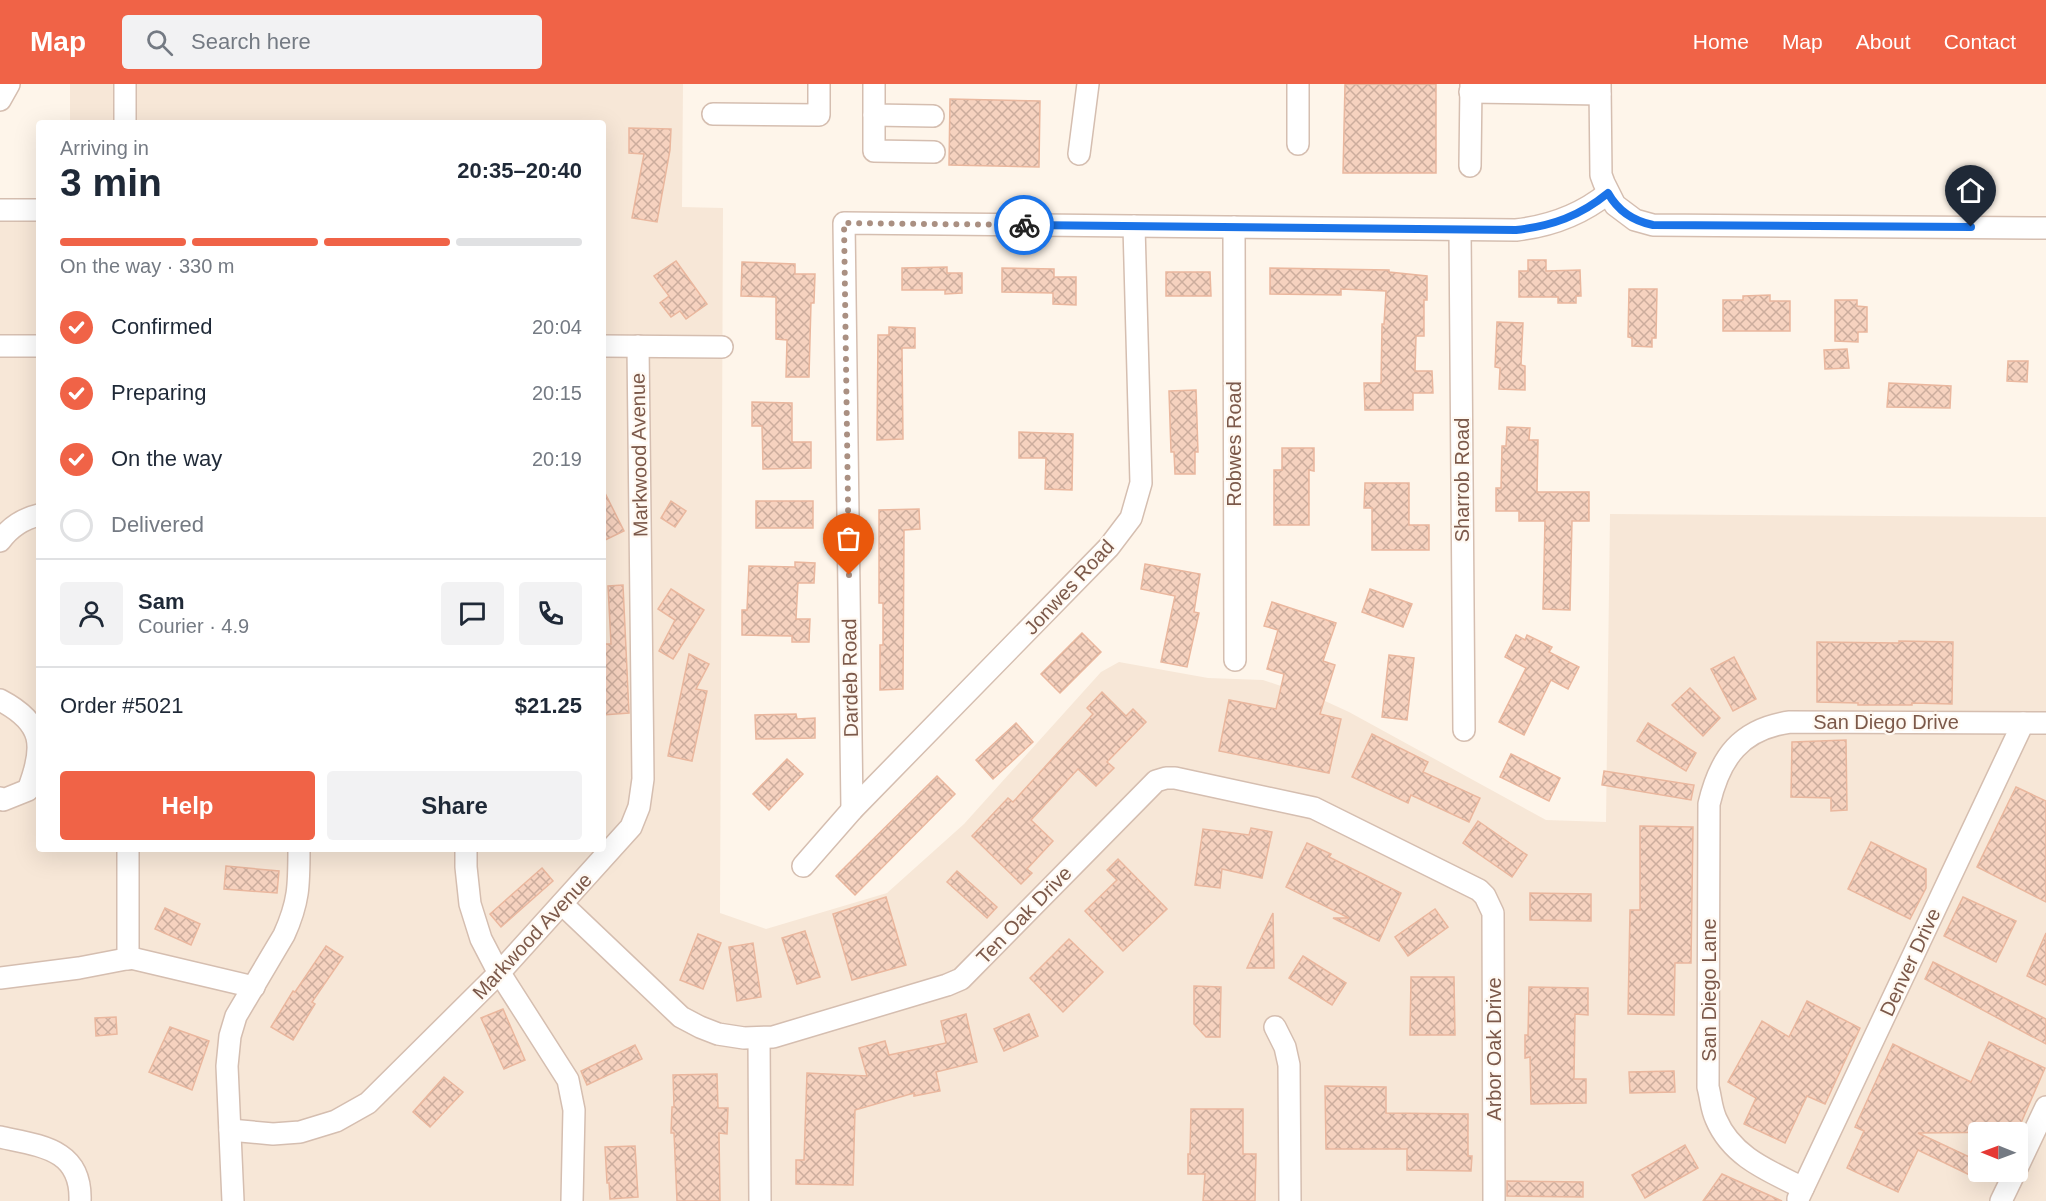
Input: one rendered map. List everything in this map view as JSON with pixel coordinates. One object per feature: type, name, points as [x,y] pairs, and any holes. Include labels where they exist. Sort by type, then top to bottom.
[{"type":"street","points":[[0,100],[9,84]]},
{"type":"street","points":[[125,84],[125,120]]},
{"type":"street","points":[[713,114],[819,115],[819,84]]},
{"type":"street","points":[[874,84],[874,152],[934,152]]},
{"type":"street","points":[[1080,154],[1088,84]]},
{"type":"street","points":[[1298,84],[1298,144]]},
{"type":"street","points":[[1470,166],[1470,88],[1600,89],[1601,175],[1615,205],[1635,220],[1653,225],[2046,228]]},
{"type":"street","points":[[874,115],[933,116]]},
{"type":"street","points":[[1134,226],[1499,231],[1535,228],[1561,220],[1585,210],[1608,193]]},
{"type":"street","points":[[0,210],[36,210]]},
{"type":"street","name":"Dardeb Road","points":[[852,810],[844,223],[1134,226]]},
{"type":"street","name":"Jonwes Road","points":[[803,866],[852,810],[1109,547],[1131,518],[1141,483],[1134,226]]},
{"type":"street","name":"Robwes Road","points":[[1233,227],[1235,660]]},
{"type":"street","name":"Sharrob Road","points":[[1460,230],[1464,730]]},
{"type":"street","points":[[0,346],[36,346]]},
{"type":"street","points":[[606,346],[722,346]]},
{"type":"street","name":"Markwood Avenue","points":[[230,1130],[273,1134],[300,1132],[336,1121],[375,1097],[500,972],[631,827],[642,793],[638,346]]},
{"type":"street","points":[[0,541],[5,533],[16,524],[36,516]]},
{"type":"street","points":[[0,700],[17,708],[32,723],[36,736]]},
{"type":"street","name":"San Diego Drive","points":[[1733,750],[1745,739],[1759,731],[1790,722],[2046,723]]},
{"type":"street","name":"Denver Drive","points":[[1800,1195],[2023,723]]},
{"type":"street","name":"San Diego Lane","points":[[1733,750],[1719,770],[1709,804],[1709,1097],[1716,1121],[1738,1151],[1800,1195]]},
{"type":"street","points":[[0,798],[3,800],[28,790],[36,768]]},
{"type":"street","name":"Ten Oak Drive","points":[[562,904],[681,1017],[718,1034],[759,1038],[780,1035],[961,979],[1152,783],[1166,778],[1311,807],[1479,891],[1486,898]]},
{"type":"street","points":[[128,852],[128,959]]},
{"type":"street","points":[[232,1201],[228,1046],[236,1016],[284,935],[295,907],[299,892],[299,852]]},
{"type":"street","points":[[466,852],[471,904],[481,939],[568,1080],[573,1110],[572,1201]]},
{"type":"street","name":"Arbor Oak Drive","points":[[1486,898],[1493,913],[1494,1201]]},
{"type":"street","points":[[0,978],[128,959],[254,987]]},
{"type":"street","points":[[1275,1027],[1285,1047],[1289,1065],[1290,1201]]},
{"type":"street","points":[[759,1038],[760,1201]]},
{"type":"street","points":[[2028,1145],[2046,1107]]},
{"type":"street","points":[[0,1137],[39,1146],[59,1154],[72,1166],[78,1176],[80,1201]]},
{"type":"street","points":[[2001,1201],[2010,1182]]},
{"type":"shaded area","points":[[70,84],[683,84],[682,207],[723,208],[720,913],[766,929],[887,893],[964,824],[1101,672],[1119,662],[1208,678],[1263,680],[1325,701],[1349,712],[1546,820],[1606,822],[1610,514],[2046,517],[2046,1201],[0,1201],[0,218],[36,219],[36,852],[606,852],[606,120],[70,120]]},
{"type":"building","points":[[1345,84],[1436,84],[1436,173],[1343,173]]},
{"type":"building","points":[[950,99],[1040,101],[1039,167],[949,165]]},
{"type":"building","points":[[629,128],[671,129],[670,150],[657,222],[632,218],[644,154],[629,153]]},
{"type":"building","points":[[1528,260],[1546,260],[1546,271],[1580,270],[1581,296],[1576,296],[1576,303],[1558,303],[1558,297],[1519,297],[1519,271],[1528,271]]},
{"type":"building","points":[[676,261],[707,304],[686,319],[680,311],[671,317],[660,303],[669,296],[654,276]]},
{"type":"building","points":[[742,262],[795,264],[795,274],[815,274],[814,303],[811,303],[809,377],[786,377],[787,340],[776,339],[776,297],[741,296]]},
{"type":"building","points":[[947,267],[947,273],[962,273],[962,293],[945,294],[945,290],[902,290],[902,268]]},
{"type":"building","points":[[1002,268],[1054,269],[1054,277],[1076,277],[1076,305],[1053,304],[1053,293],[1002,292]]},
{"type":"building","points":[[1270,268],[1389,270],[1389,272],[1427,276],[1424,336],[1416,336],[1415,371],[1432,371],[1433,393],[1413,393],[1413,410],[1365,410],[1364,383],[1381,383],[1382,324],[1384,324],[1386,291],[1341,289],[1341,295],[1270,294]]},
{"type":"building","points":[[1166,272],[1210,272],[1211,296],[1166,296]]},
{"type":"building","points":[[1629,289],[1657,289],[1656,338],[1652,338],[1652,347],[1632,346],[1632,338],[1628,337]]},
{"type":"building","points":[[1770,295],[1770,301],[1790,301],[1790,331],[1723,331],[1723,300],[1743,300],[1743,296]]},
{"type":"building","points":[[1835,300],[1857,300],[1857,306],[1867,307],[1867,332],[1858,332],[1858,342],[1835,341]]},
{"type":"building","points":[[1497,322],[1523,323],[1521,365],[1525,366],[1525,390],[1499,389],[1500,368],[1495,367]]},
{"type":"building","points":[[889,327],[915,328],[915,348],[902,348],[903,439],[877,440],[878,335],[889,335]]},
{"type":"building","points":[[1847,349],[1849,368],[1825,369],[1824,350]]},
{"type":"building","points":[[2008,361],[2028,361],[2027,382],[2007,381]]},
{"type":"building","points":[[1889,383],[1951,386],[1950,408],[1887,407]]},
{"type":"building","points":[[1196,390],[1198,452],[1195,452],[1195,474],[1175,474],[1174,452],[1171,452],[1169,391]]},
{"type":"building","points":[[752,402],[792,403],[792,442],[811,442],[811,468],[763,469],[762,426],[752,426]]},
{"type":"building","points":[[1507,427],[1530,428],[1529,440],[1538,440],[1537,492],[1589,492],[1589,521],[1572,521],[1570,610],[1543,609],[1545,521],[1519,521],[1519,511],[1496,511],[1496,488],[1501,488],[1502,446],[1506,446]]},
{"type":"building","points":[[1019,432],[1073,434],[1072,490],[1045,489],[1046,458],[1019,458]]},
{"type":"building","points":[[1282,448],[1314,448],[1314,471],[1309,470],[1309,525],[1274,525],[1274,470],[1282,470]]},
{"type":"building","points":[[1365,483],[1409,483],[1409,525],[1429,525],[1429,550],[1372,550],[1372,508],[1364,508]]},
{"type":"building","points":[[606,495],[624,531],[606,540]]},
{"type":"building","points":[[671,501],[686,511],[675,527],[661,518]]},
{"type":"building","points":[[756,501],[813,501],[813,528],[756,528]]},
{"type":"building","points":[[919,509],[920,529],[904,530],[903,689],[880,690],[883,603],[879,603],[879,510]]},
{"type":"building","points":[[795,562],[815,563],[814,583],[798,583],[796,619],[810,619],[809,642],[792,642],[792,636],[742,635],[742,610],[747,610],[749,566],[795,567]]},
{"type":"building","points":[[1145,564],[1200,574],[1194,612],[1199,613],[1187,667],[1161,662],[1175,596],[1141,589]]},
{"type":"building","points":[[623,585],[629,713],[606,715],[606,644],[611,644],[608,586]]},
{"type":"building","points":[[671,589],[704,610],[673,659],[659,651],[675,620],[658,609]]},
{"type":"building","points":[[1370,589],[1412,604],[1403,627],[1362,612]]},
{"type":"building","points":[[1272,602],[1336,623],[1323,661],[1335,665],[1320,714],[1341,719],[1329,773],[1219,751],[1229,700],[1276,709],[1284,674],[1267,669],[1278,630],[1264,626]]},
{"type":"building","points":[[1082,633],[1101,652],[1060,693],[1041,674]]},
{"type":"building","points":[[1516,635],[1525,640],[1527,635],[1552,647],[1549,652],[1579,667],[1568,689],[1551,680],[1524,735],[1499,722],[1526,668],[1505,657]]},
{"type":"building","points":[[1899,641],[1953,642],[1952,704],[1858,705],[1858,703],[1817,702],[1817,642],[1899,643]]},
{"type":"building","points":[[689,654],[709,664],[696,689],[707,691],[692,761],[668,756]]},
{"type":"building","points":[[1389,655],[1414,658],[1407,720],[1382,717]]},
{"type":"building","points":[[1734,657],[1756,699],[1733,711],[1711,669]]},
{"type":"building","points":[[1690,688],[1720,718],[1703,736],[1672,705]]},
{"type":"building","points":[[1102,692],[1126,716],[1133,709],[1146,722],[1107,762],[1114,768],[1096,786],[1078,769],[1031,820],[1053,841],[1027,869],[1032,873],[1021,884],[972,836],[1008,798],[1013,802],[1093,714],[1087,708]]},
{"type":"building","points":[[796,714],[797,719],[815,718],[815,738],[756,739],[755,715]]},
{"type":"building","points":[[1016,723],[1033,742],[993,779],[976,760]]},
{"type":"building","points":[[1648,723],[1696,753],[1686,771],[1637,741]]},
{"type":"building","points":[[1372,734],[1428,762],[1423,772],[1480,798],[1469,822],[1411,795],[1408,803],[1352,777]]},
{"type":"building","points":[[1846,740],[1847,810],[1831,811],[1831,798],[1791,797],[1792,742]]},
{"type":"building","points":[[1511,754],[1560,778],[1549,801],[1500,777]]},
{"type":"building","points":[[787,759],[803,774],[769,810],[753,794]]},
{"type":"building","points":[[1604,771],[1694,785],[1691,800],[1602,785]]},
{"type":"building","points":[[937,776],[955,794],[855,895],[836,876]]},
{"type":"building","points":[[2016,787],[2046,801],[2046,902],[1977,867]]},
{"type":"building","points":[[1478,821],[1527,855],[1512,877],[1463,843]]},
{"type":"building","points":[[1640,826],[1693,827],[1691,963],[1675,963],[1674,1015],[1628,1014],[1630,910],[1640,910]]},
{"type":"building","points":[[1251,828],[1272,832],[1262,878],[1222,869],[1220,888],[1195,885],[1203,829],[1249,835]]},
{"type":"building","points":[[1871,842],[1926,869],[1926,888],[1910,919],[1848,889]]},
{"type":"building","points":[[1307,843],[1331,854],[1329,857],[1401,893],[1379,941],[1333,918],[1349,918],[1286,887]]},
{"type":"building","points":[[1118,859],[1167,909],[1123,951],[1085,911],[1117,880],[1107,870]]},
{"type":"building","points":[[226,866],[279,871],[277,893],[224,889]]},
{"type":"building","points":[[542,868],[553,881],[501,927],[490,914]]},
{"type":"building","points":[[957,871],[997,907],[987,918],[947,882]]},
{"type":"building","points":[[1530,893],[1591,894],[1591,921],[1530,920]]},
{"type":"building","points":[[886,897],[906,965],[852,980],[833,914]]},
{"type":"building","points":[[1963,897],[2016,921],[1996,962],[1944,936]]},
{"type":"building","points":[[165,908],[200,924],[191,945],[155,929]]},
{"type":"building","points":[[1435,909],[1448,927],[1408,956],[1395,937]]},
{"type":"building","points":[[1273,913],[1274,968],[1247,968]]},
{"type":"building","points":[[805,931],[820,977],[797,984],[782,938]]},
{"type":"building","points":[[2046,933],[2046,985],[2027,976]]},
{"type":"building","points":[[698,934],[721,943],[703,989],[680,980]]},
{"type":"building","points":[[1069,939],[1103,972],[1063,1012],[1030,978]]},
{"type":"building","points":[[753,943],[761,997],[737,1001],[729,947]]},
{"type":"building","points":[[326,946],[343,957],[312,1002],[315,1004],[293,1040],[271,1027],[293,991],[295,992]]},
{"type":"building","points":[[1303,956],[1346,983],[1332,1005],[1289,978]]},
{"type":"building","points":[[1933,962],[2046,1019],[2046,1044],[1925,979]]},
{"type":"building","points":[[1411,977],[1454,977],[1455,1035],[1410,1035]]},
{"type":"building","points":[[1194,986],[1221,987],[1220,1037],[1206,1037],[1194,1024]]},
{"type":"building","points":[[1529,987],[1588,988],[1588,1015],[1575,1014],[1574,1079],[1586,1079],[1586,1103],[1531,1104],[1530,1057],[1525,1058]]},
{"type":"building","points":[[1807,1001],[1860,1028],[1825,1104],[1807,1096],[1785,1143],[1744,1124],[1756,1098],[1728,1082],[1762,1021],[1789,1037]]},
{"type":"building","points":[[503,1009],[525,1060],[504,1069],[481,1018]]},
{"type":"building","points":[[966,1014],[977,1062],[936,1072],[940,1091],[914,1096],[914,1093],[855,1110],[853,1185],[796,1184],[796,1160],[804,1160],[807,1073],[867,1076],[859,1048],[885,1041],[889,1055],[946,1043],[941,1021]]},
{"type":"building","points":[[1029,1014],[1038,1036],[1004,1051],[994,1029]]},
{"type":"building","points":[[116,1017],[117,1034],[96,1036],[95,1018]]},
{"type":"building","points":[[170,1027],[209,1041],[192,1090],[149,1072]]},
{"type":"building","points":[[1989,1042],[2045,1068],[2021,1122],[1968,1122],[1968,1132],[1918,1133],[1968,1156],[1968,1174],[1918,1150],[1898,1192],[1847,1168],[1864,1131],[1855,1127],[1893,1044],[1971,1082]]},
{"type":"building","points":[[635,1045],[642,1059],[587,1085],[581,1071]]},
{"type":"building","points":[[1674,1071],[1675,1092],[1630,1093],[1629,1072]]},
{"type":"building","points":[[717,1074],[718,1108],[728,1108],[727,1134],[719,1133],[720,1201],[677,1201],[674,1133],[671,1133],[672,1107],[674,1107],[673,1075]]},
{"type":"building","points":[[444,1077],[463,1092],[430,1127],[413,1112]]},
{"type":"building","points":[[1325,1086],[1386,1087],[1386,1113],[1468,1114],[1468,1156],[1472,1156],[1471,1171],[1407,1170],[1407,1149],[1326,1149]]},
{"type":"building","points":[[1191,1109],[1243,1109],[1243,1154],[1256,1154],[1255,1201],[1203,1201],[1205,1174],[1188,1174]]},
{"type":"building","points":[[1685,1145],[1698,1168],[1645,1198],[1632,1175]]},
{"type":"building","points":[[635,1146],[638,1197],[610,1199],[605,1147]]},
{"type":"building","points":[[1722,1174],[1782,1201],[1703,1201]]},
{"type":"building","points":[[1507,1181],[1583,1182],[1583,1197],[1507,1196]]},
{"type":"way so far","points":[[849,575],[844,223],[1024,225]]},
{"type":"route","points":[[1024,225],[1499,231],[1535,228],[1570,217],[1591,207],[1608,193],[1615,205],[1628,216],[1653,225],[1971,227]]}]
